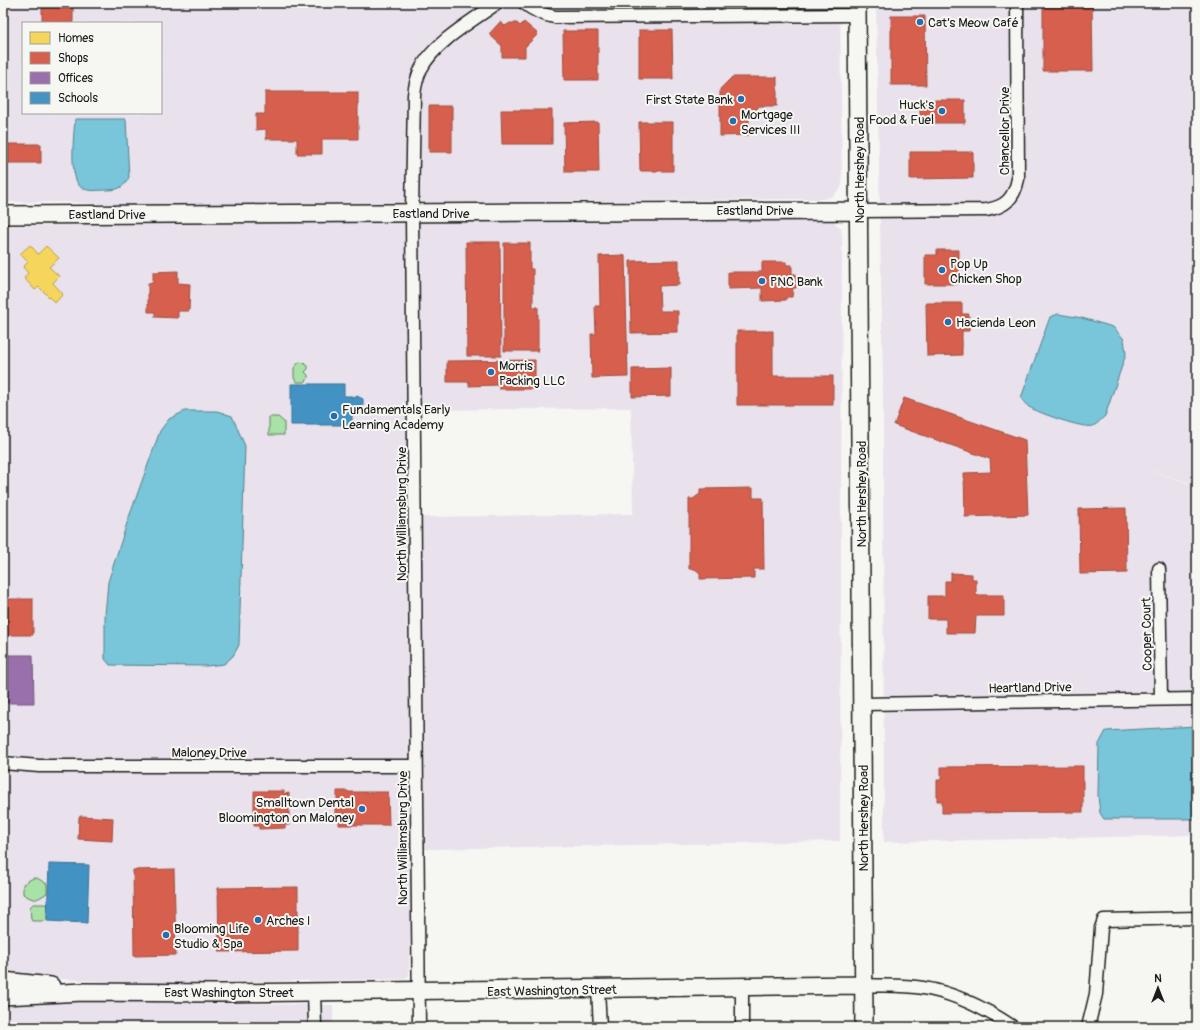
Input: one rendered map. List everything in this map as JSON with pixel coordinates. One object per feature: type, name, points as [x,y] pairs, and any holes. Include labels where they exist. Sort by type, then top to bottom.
[{"type":"main road","name":"North Hershey Road","points":[[857,9],[863,704],[864,1027]]},
{"type":"main road","name":"Eastland Drive","points":[[3,214],[412,213],[694,210],[859,211]]},
{"type":"main road","name":"East Washington Street","points":[[3,981],[83,992]]},
{"type":"main road","name":"East Washington Street","points":[[3,996],[83,992],[220,993],[864,985]]},
{"type":"street","name":"North Williamsburg Drive","points":[[419,1027],[412,213],[414,95],[422,67],[433,52],[444,41],[497,3]]},
{"type":"street","points":[[524,3],[538,12],[555,17],[857,9]]},
{"type":"street","name":"Chancellor Drive","points":[[859,211],[986,210],[1004,204],[1011,198],[1016,189],[1018,179],[1017,3]]},
{"type":"street","name":"Cooper Court","points":[[1159,569],[1161,699]]},
{"type":"street","name":"Heartland Drive","points":[[863,704],[1197,699]]},
{"type":"street","name":"Maloney Drive","points":[[3,763],[39,766],[416,766]]},
{"type":"street","points":[[1088,1027],[1094,1006],[1101,928],[1104,920],[1197,918]]},
{"type":"street","name":"East Washington Street","points":[[864,985],[909,986],[945,993],[978,1006],[1013,1027]]},
{"type":"street","points":[[742,987],[742,1027]]},
{"type":"street","points":[[598,989],[600,1027]]},
{"type":"street","points":[[314,992],[315,1027]]},
{"type":"shaded area","points":[[3,3],[840,3],[842,184],[841,188],[833,196],[823,199],[129,205],[67,202],[3,202]]},
{"type":"shaded area","points":[[876,3],[1197,3],[1197,485],[1133,465],[1197,486],[1197,835],[884,842],[883,382]]},
{"type":"shaded area","points":[[827,219],[833,221],[841,229],[840,841],[424,849],[423,666],[409,666],[412,853],[409,975],[404,979],[180,983],[106,982],[3,975],[3,226]],"holes":[[[631,408],[633,514],[421,517],[421,410]]]},
{"type":"shaded area","points":[[3,1000],[333,1005],[333,1027],[3,1027]]},
{"type":"green space","points":[[751,3],[803,3],[803,7],[751,7]]},
{"type":"green space","points":[[299,362],[308,366],[308,369],[305,372],[308,375],[308,378],[304,382],[297,382],[294,378],[294,368]]},
{"type":"green space","points":[[269,417],[278,417],[284,422],[284,435],[269,435]]},
{"type":"green space","points":[[33,878],[37,878],[47,884],[47,893],[40,898],[33,899],[23,894],[23,884]]},
{"type":"green space","points":[[33,904],[45,904],[47,906],[47,919],[45,921],[32,921],[30,907]]},
{"type":"water","points":[[75,119],[126,119],[129,177],[123,186],[114,190],[91,190],[82,188],[78,183],[73,167]]},
{"type":"water","points":[[1058,314],[1082,318],[1113,327],[1124,339],[1126,354],[1105,416],[1093,426],[1071,423],[1042,413],[1029,407],[1021,398],[1050,317]]},
{"type":"water","points":[[185,411],[217,411],[232,416],[245,446],[239,645],[233,656],[224,664],[207,666],[110,665],[105,659],[105,615],[108,582],[128,520],[160,431],[169,419]]},
{"type":"water","points":[[1197,726],[1197,819],[1104,819],[1100,813],[1098,796],[1099,744],[1106,731]]},
{"type":"building: Homes","points":[[30,245],[38,254],[46,246],[59,258],[49,267],[59,276],[53,283],[63,294],[55,303],[39,287],[35,290],[24,278],[28,273],[23,267],[28,262],[20,254]]},
{"type":"building: Shops","points":[[42,3],[73,3],[73,22],[42,22]]},
{"type":"building: Shops","points":[[1043,3],[1092,3],[1093,71],[1043,71]]},
{"type":"building: Shops","points":[[891,16],[925,16],[926,85],[891,85]]},
{"type":"building: Shops","points":[[500,22],[505,26],[510,23],[517,23],[520,26],[524,22],[538,34],[525,47],[525,57],[502,57],[502,46],[489,34]]},
{"type":"building: Shops","points":[[639,30],[672,30],[673,79],[639,79]]},
{"type":"building: Shops","points":[[563,31],[598,31],[598,80],[564,80]]},
{"type":"building: Shops","points":[[732,77],[777,77],[777,106],[759,106],[754,113],[749,114],[749,135],[720,136],[720,89]]},
{"type":"building: Shops","points":[[265,92],[358,92],[358,139],[322,139],[322,154],[297,154],[297,139],[266,139],[266,129],[256,130],[256,114],[265,114]]},
{"type":"building: Shops","name":"Huck's Food & Fuel","points":[[920,100],[965,100],[965,123],[920,123]]},
{"type":"building: Shops","points":[[429,106],[452,106],[452,152],[429,152]]},
{"type":"building: Shops","points":[[501,110],[552,110],[552,144],[502,144]]},
{"type":"building: Shops","points":[[598,122],[599,172],[565,172],[564,123]]},
{"type":"building: Shops","points":[[639,122],[673,122],[673,171],[640,171]]},
{"type":"building: Shops","points":[[3,144],[41,144],[41,163],[3,163]]},
{"type":"building: Shops","name":"Huck's Food & Fuel","points":[[910,152],[973,152],[973,178],[910,179]]},
{"type":"building: Shops","points":[[466,242],[500,242],[501,356],[467,356]]},
{"type":"building: Shops","points":[[504,243],[530,243],[530,269],[533,269],[533,307],[538,307],[538,351],[504,351]]},
{"type":"building: Shops","name":"Pop Up Chicken Shop","points":[[937,250],[959,250],[959,284],[925,284],[925,255],[937,255]]},
{"type":"building: Shops","points":[[625,255],[628,377],[592,378],[591,334],[596,334],[595,306],[600,306],[599,256]]},
{"type":"building: Shops","points":[[679,260],[679,285],[659,286],[660,311],[678,311],[678,332],[631,333],[630,261]]},
{"type":"building: Shops","name":"PNC Bank","points":[[762,262],[786,262],[786,265],[792,265],[792,274],[796,274],[796,288],[793,288],[792,297],[786,297],[786,300],[762,301],[762,288],[728,289],[728,272],[762,272]]},
{"type":"building: Shops","points":[[178,271],[178,283],[190,284],[189,311],[178,311],[178,318],[155,317],[155,312],[148,312],[148,283],[153,283],[153,272]]},
{"type":"building: Shops","name":"Hacienda Leon","points":[[926,303],[962,303],[962,314],[969,314],[969,331],[962,331],[962,355],[927,356]]},
{"type":"building: Shops","points":[[737,331],[773,331],[773,376],[833,376],[833,405],[737,405]]},
{"type":"building: Shops","name":"Morris Packing LLC","points":[[535,360],[535,389],[499,389],[499,385],[469,386],[469,382],[447,382],[447,361]]},
{"type":"building: Shops","points":[[671,368],[671,396],[632,397],[632,369]]},
{"type":"building: Shops","points":[[904,398],[1025,440],[1028,515],[965,517],[964,473],[991,472],[990,459],[894,425]]},
{"type":"building: Shops","points":[[753,488],[753,498],[763,498],[764,569],[754,569],[754,578],[700,579],[700,573],[695,569],[689,569],[689,499],[693,499],[700,494],[700,489]]},
{"type":"building: Shops","points":[[1126,508],[1127,573],[1080,574],[1079,509]]},
{"type":"building: Shops","points":[[951,573],[972,574],[972,579],[976,579],[976,595],[1004,595],[1004,616],[976,616],[975,633],[946,633],[946,619],[928,619],[928,596],[945,596],[945,581],[951,581]]},
{"type":"building: Shops","points":[[3,599],[33,599],[33,635],[3,635]]},
{"type":"building: Shops","points":[[1195,608],[1197,608],[1197,637],[1195,637]]},
{"type":"building: Shops","points":[[1083,766],[1083,812],[942,813],[942,801],[937,801],[937,780],[941,780],[941,767]]},
{"type":"building: Shops","points":[[254,791],[284,791],[284,794],[289,793],[289,825],[285,825],[285,828],[259,829],[259,826],[254,826]]},
{"type":"building: Shops","name":"Smalltown Dental Bloomington on Maloney","points":[[337,791],[388,792],[389,825],[339,825],[339,816],[335,816]]},
{"type":"building: Shops","points":[[79,817],[113,818],[112,841],[78,839]]},
{"type":"building: Shops","points":[[174,869],[176,955],[134,956],[133,870]]},
{"type":"building: Shops","name":"Arches I","points":[[298,887],[298,951],[219,952],[218,888]]},
{"type":"building: Offices","points":[[3,655],[33,655],[34,703],[3,703]]},
{"type":"building: Schools","points":[[291,384],[344,384],[344,396],[352,396],[352,399],[357,396],[363,399],[363,406],[357,409],[352,406],[352,425],[291,425]]},
{"type":"building: Schools","points":[[49,864],[89,865],[87,923],[47,921]]},
{"type":"place","name":"Cat’s Meow Café","points":[[920,22]]},
{"type":"place","name":"First State Bank","points":[[741,99]]},
{"type":"place","name":"Huck's Food & Fuel","points":[[942,111]]},
{"type":"place","name":"Mortgage Services III","points":[[733,121]]},
{"type":"place","name":"Pop Up Chicken Shop","points":[[942,270]]},
{"type":"place","name":"PNC Bank","points":[[762,281]]},
{"type":"place","name":"Hacienda Leon","points":[[948,322]]},
{"type":"place","name":"Morris Packing LLC","points":[[491,372]]},
{"type":"place","name":"Fundamentals Early Learning Academy","points":[[334,416]]},
{"type":"place","name":"Smalltown Dental Bloomington on Maloney","points":[[362,809]]},
{"type":"place","name":"Arches I","points":[[258,920]]},
{"type":"place","name":"Blooming Life Studio & Spa","points":[[166,935]]}]
